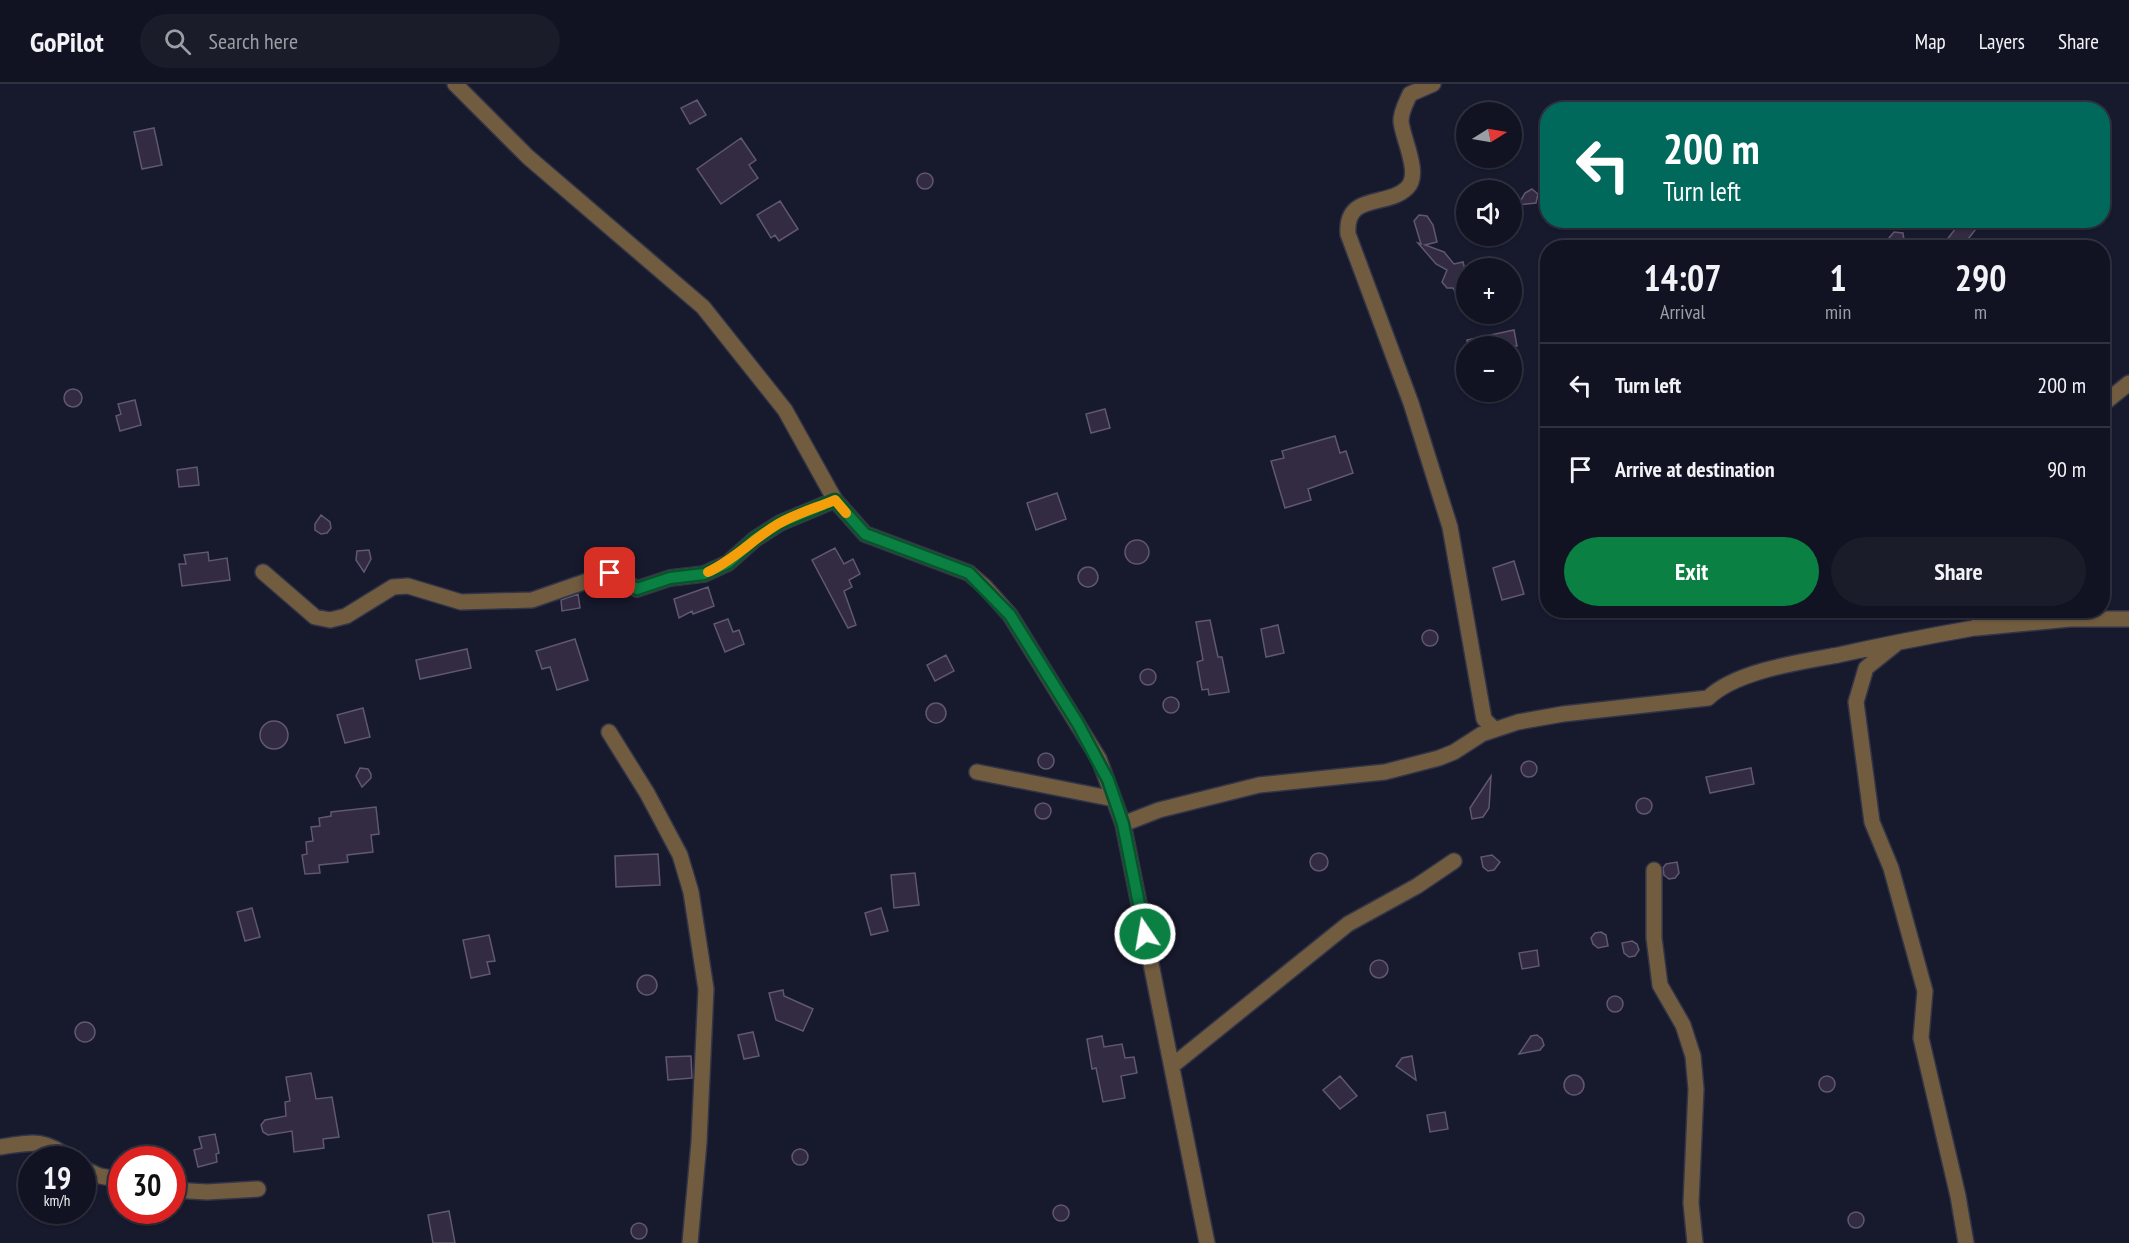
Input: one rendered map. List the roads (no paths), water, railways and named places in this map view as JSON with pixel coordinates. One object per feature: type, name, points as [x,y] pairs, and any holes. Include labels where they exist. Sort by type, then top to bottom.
[{"type":"street","points":[[455,84],[528,157],[704,308],[785,410],[835,500],[865,534],[969,573],[1010,615],[1099,759],[1123,824],[1207,1243]]},
{"type":"street","points":[[1433,84],[1410,94],[1401,112],[1401,124],[1413,179],[1408,188],[1356,209],[1347,222],[1348,234],[1411,403],[1449,527],[1484,719],[1494,729]]},
{"type":"street","points":[[2110,398],[2129,383]]},
{"type":"street","points":[[263,572],[315,617],[330,620],[346,616],[393,587],[408,586],[461,602],[532,600],[610,573],[637,589],[670,578],[704,574],[728,563],[755,539],[780,523],[835,500]]},
{"type":"street","points":[[1974,628],[1987,618]]},
{"type":"street","points":[[1123,824],[1159,810],[1259,785],[1396,769],[1439,758],[1494,729],[1518,722],[1563,714],[1708,698],[1716,690],[1760,673],[1898,642],[1974,628],[2070,619],[2129,620]]},
{"type":"street","points":[[1898,642],[1866,668],[1856,702],[1872,822],[1891,868],[1925,991],[1921,1038],[1958,1196],[1966,1243]]},
{"type":"street","points":[[609,732],[647,793],[680,855],[691,892],[706,989],[699,1143],[690,1243]]},
{"type":"street","points":[[977,772],[1114,799]]},
{"type":"street","points":[[1173,1066],[1348,924],[1417,886],[1454,861]]},
{"type":"street","points":[[1654,870],[1654,938],[1660,985],[1683,1025],[1692,1056],[1696,1089],[1691,1203],[1695,1243]]},
{"type":"street","points":[[0,1147],[42,1143],[55,1146]]},
{"type":"street","points":[[186,1191],[258,1189]]}]
